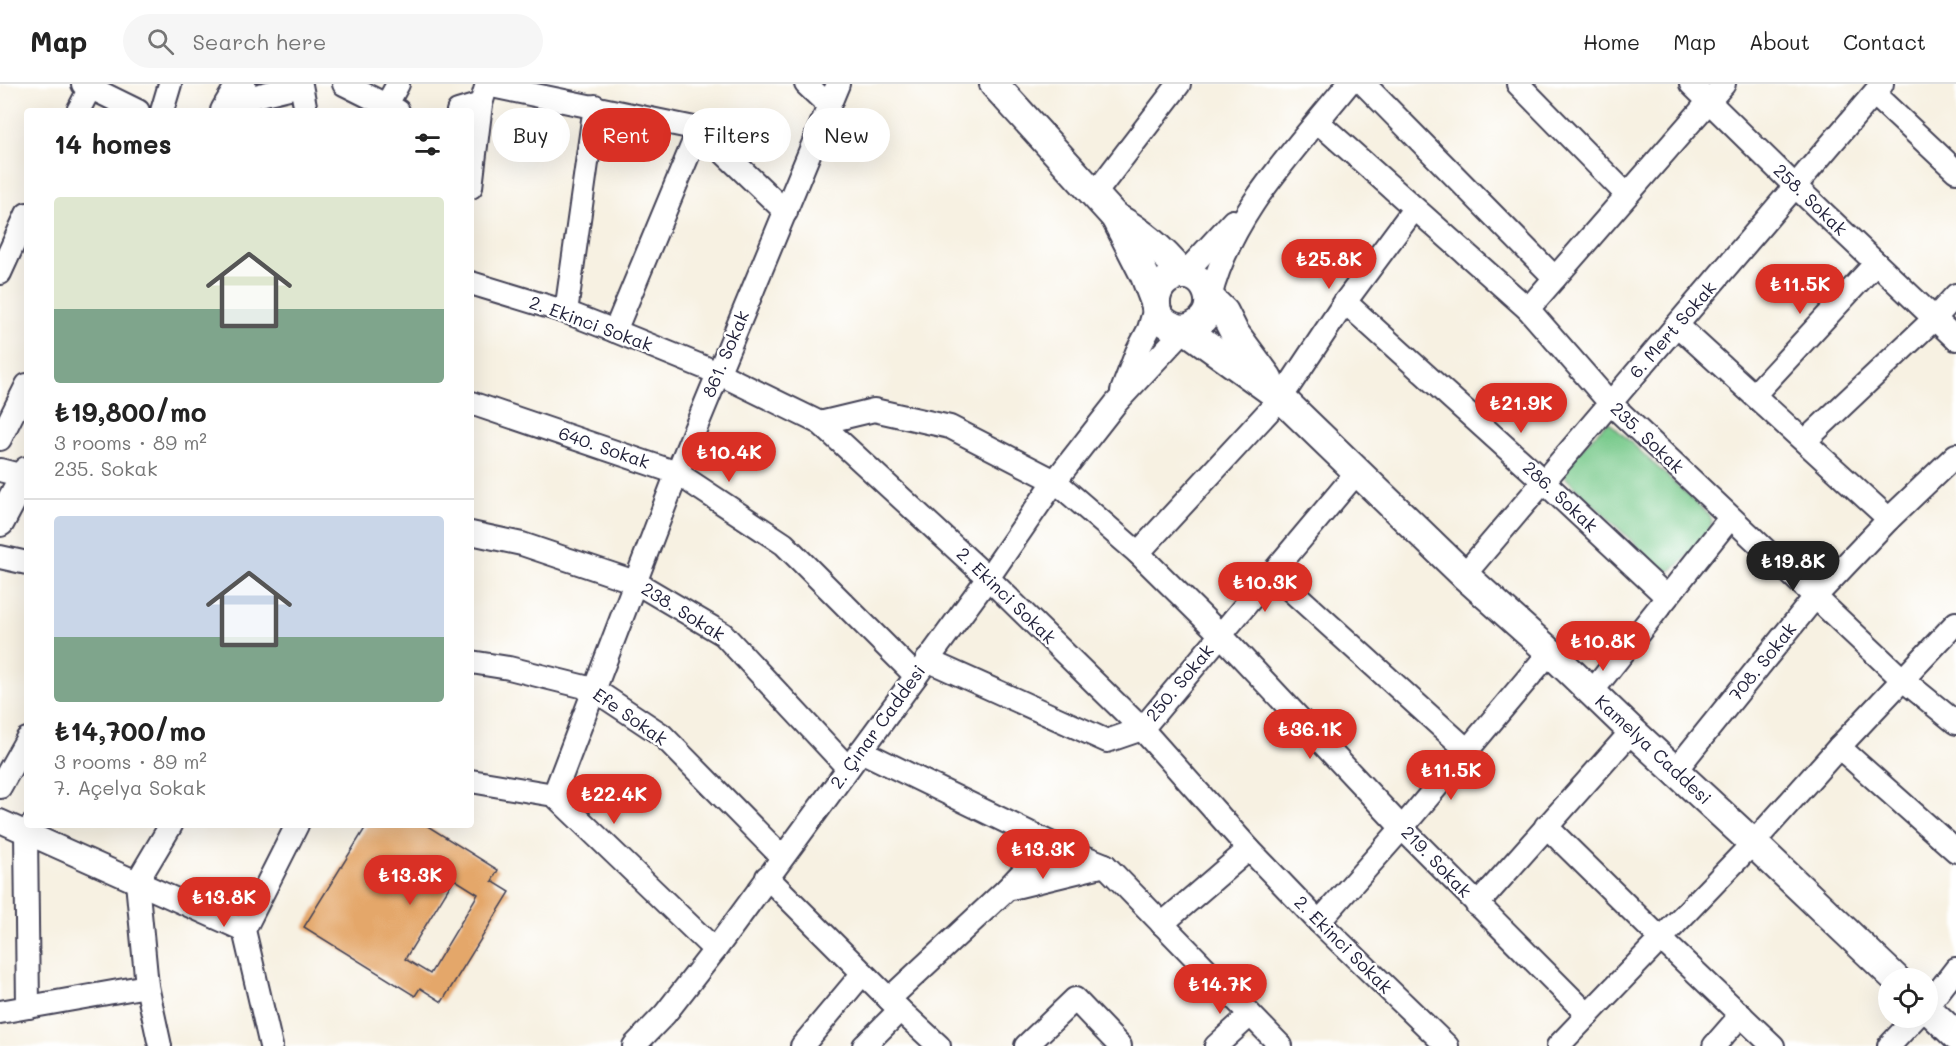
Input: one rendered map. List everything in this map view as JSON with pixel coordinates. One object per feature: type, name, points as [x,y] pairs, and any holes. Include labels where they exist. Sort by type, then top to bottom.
[{"type":"main road","points":[[994,84],[1115,218],[1145,276],[1162,320],[1177,329],[1194,327],[1206,315],[1210,298]]},
{"type":"main road","points":[[1115,218],[1136,229],[1168,256],[1183,275]]},
{"type":"main road","points":[[1156,305],[1156,296],[1166,281],[1183,275],[1197,279],[1210,298],[1224,312],[1234,332],[1281,398]]},
{"type":"main road","points":[[1185,329],[1281,398]]},
{"type":"main road","name":"Kamelya Caddesi","points":[[1281,398],[1464,575],[1550,652],[1884,968]]},
{"type":"main road","points":[[0,522],[20,474]]},
{"type":"main road","points":[[1938,1019],[1956,1036]]},
{"type":"street","points":[[163,108],[170,84]]},
{"type":"street","points":[[344,84],[390,108]]},
{"type":"street","points":[[392,108],[398,84]]},
{"type":"street","points":[[806,84],[828,105]]},
{"type":"street","name":"861. Sokak","points":[[554,795],[677,473],[838,84]]},
{"type":"street","points":[[1183,275],[1253,201],[1348,84]]},
{"type":"street","points":[[1364,84],[1555,278]]},
{"type":"street","points":[[1518,84],[1627,195]]},
{"type":"street","name":"258. Sokak","points":[[1691,84],[1956,339]]},
{"type":"street","points":[[1528,309],[1724,84]]},
{"type":"street","points":[[79,108],[88,85],[132,108]]},
{"type":"street","points":[[231,98],[301,85],[305,108]]},
{"type":"street","points":[[1094,195],[1171,87]]},
{"type":"street","points":[[1878,89],[1954,165]]},
{"type":"street","name":"6. Mert Sokak","points":[[1464,575],[1878,89]]},
{"type":"street","points":[[474,167],[485,91]]},
{"type":"street","points":[[462,108],[485,91],[596,106],[683,125]]},
{"type":"street","points":[[566,312],[596,106]]},
{"type":"street","name":"235. Sokak","points":[[1318,122],[1528,309],[1610,403],[1902,679],[1956,723]]},
{"type":"street","points":[[615,331],[685,162]]},
{"type":"street","points":[[734,162],[786,212]]},
{"type":"street","points":[[1210,298],[1215,274],[1253,201]]},
{"type":"street","points":[[1138,553],[1281,398],[1345,302],[1414,209]]},
{"type":"street","points":[[0,273],[24,220]]},
{"type":"street","points":[[1754,395],[1876,263]]},
{"type":"street","name":"2. Ekinci Sokak","points":[[474,284],[566,312],[615,331],[718,373],[820,423],[988,578],[1142,729],[1249,849],[1319,922],[1447,1046]]},
{"type":"street","points":[[1805,441],[1934,319],[1956,295]]},
{"type":"street","name":"286. Sokak","points":[[1345,302],[1667,597]]},
{"type":"street","points":[[1116,403],[1149,329],[1156,305]]},
{"type":"street","points":[[1677,325],[1889,519]]},
{"type":"street","points":[[1116,403],[1185,329]]},
{"type":"street","points":[[0,439],[24,391]]},
{"type":"street","name":"2. Çınar Caddesi","points":[[634,1046],[665,1014],[714,950],[988,578],[1055,481],[1116,403]]},
{"type":"street","name":"640. Sokak","points":[[474,405],[677,473],[784,544],[921,668]]},
{"type":"street","name":"219. Sokak","points":[[820,423],[874,410],[950,427],[1055,481],[1138,553],[1221,635],[1402,828],[1588,1015]]},
{"type":"street","name":"708. Sokak","points":[[1676,771],[1815,597],[1889,519],[1956,455]]},
{"type":"street","name":"250. Sokak","points":[[1142,729],[1357,472]]},
{"type":"street","points":[[1591,693],[1730,518]]},
{"type":"street","name":"238. Sokak","points":[[474,534],[522,544],[635,582],[723,634],[854,760]]},
{"type":"street","points":[[0,557],[24,562]]},
{"type":"street","points":[[1272,573],[1467,750]]},
{"type":"street","points":[[1558,1046],[1753,843],[1839,747],[1956,623]]},
{"type":"street","points":[[1319,922],[1402,828],[1550,652]]},
{"type":"street","name":"Efe Sokak","points":[[474,662],[509,668],[593,689],[662,735],[782,857]]},
{"type":"street","points":[[921,668],[1107,741],[1142,729]]},
{"type":"street","points":[[1478,905],[1632,731]]},
{"type":"street","points":[[0,787],[24,744]]},
{"type":"street","points":[[1839,747],[1956,851]]},
{"type":"street","points":[[854,760],[1106,865],[1281,1046]]},
{"type":"street","points":[[474,782],[554,795],[714,950]]},
{"type":"street","points":[[0,821],[24,828]]},
{"type":"street","points":[[1546,826],[1773,1046]]},
{"type":"street","points":[[160,1046],[147,986],[137,882],[169,828]]},
{"type":"street","points":[[271,1046],[244,930],[295,828]]},
{"type":"street","points":[[28,1007],[29,829],[137,882],[244,930]]},
{"type":"street","points":[[864,1046],[894,1004],[1050,843]]},
{"type":"street","points":[[1162,924],[1249,849]]},
{"type":"street","points":[[1007,889],[1106,865]]},
{"type":"street","points":[[767,877],[939,1046]]},
{"type":"street","points":[[1938,992],[1956,969]]},
{"type":"street","points":[[802,1046],[863,973]]},
{"type":"street","points":[[0,1012],[147,986]]},
{"type":"street","points":[[1026,1046],[1075,999],[1120,1046]]},
{"type":"street","points":[[1216,1046],[1250,1015]]},
{"type":"street","points":[[1714,1046],[1741,1015]]},
{"type":"street","points":[[1889,1046],[1906,1028]]},
{"type":"green space","points":[[1608,421],[1709,515],[1712,522],[1694,549],[1670,571],[1661,569],[1566,478],[1562,469]]},
{"type":"building","points":[[365,828],[431,828],[498,870],[492,881],[510,892],[442,1002],[420,988],[415,996],[304,927]],"holes":[[[454,879],[478,894],[430,974],[405,959]]]}]
